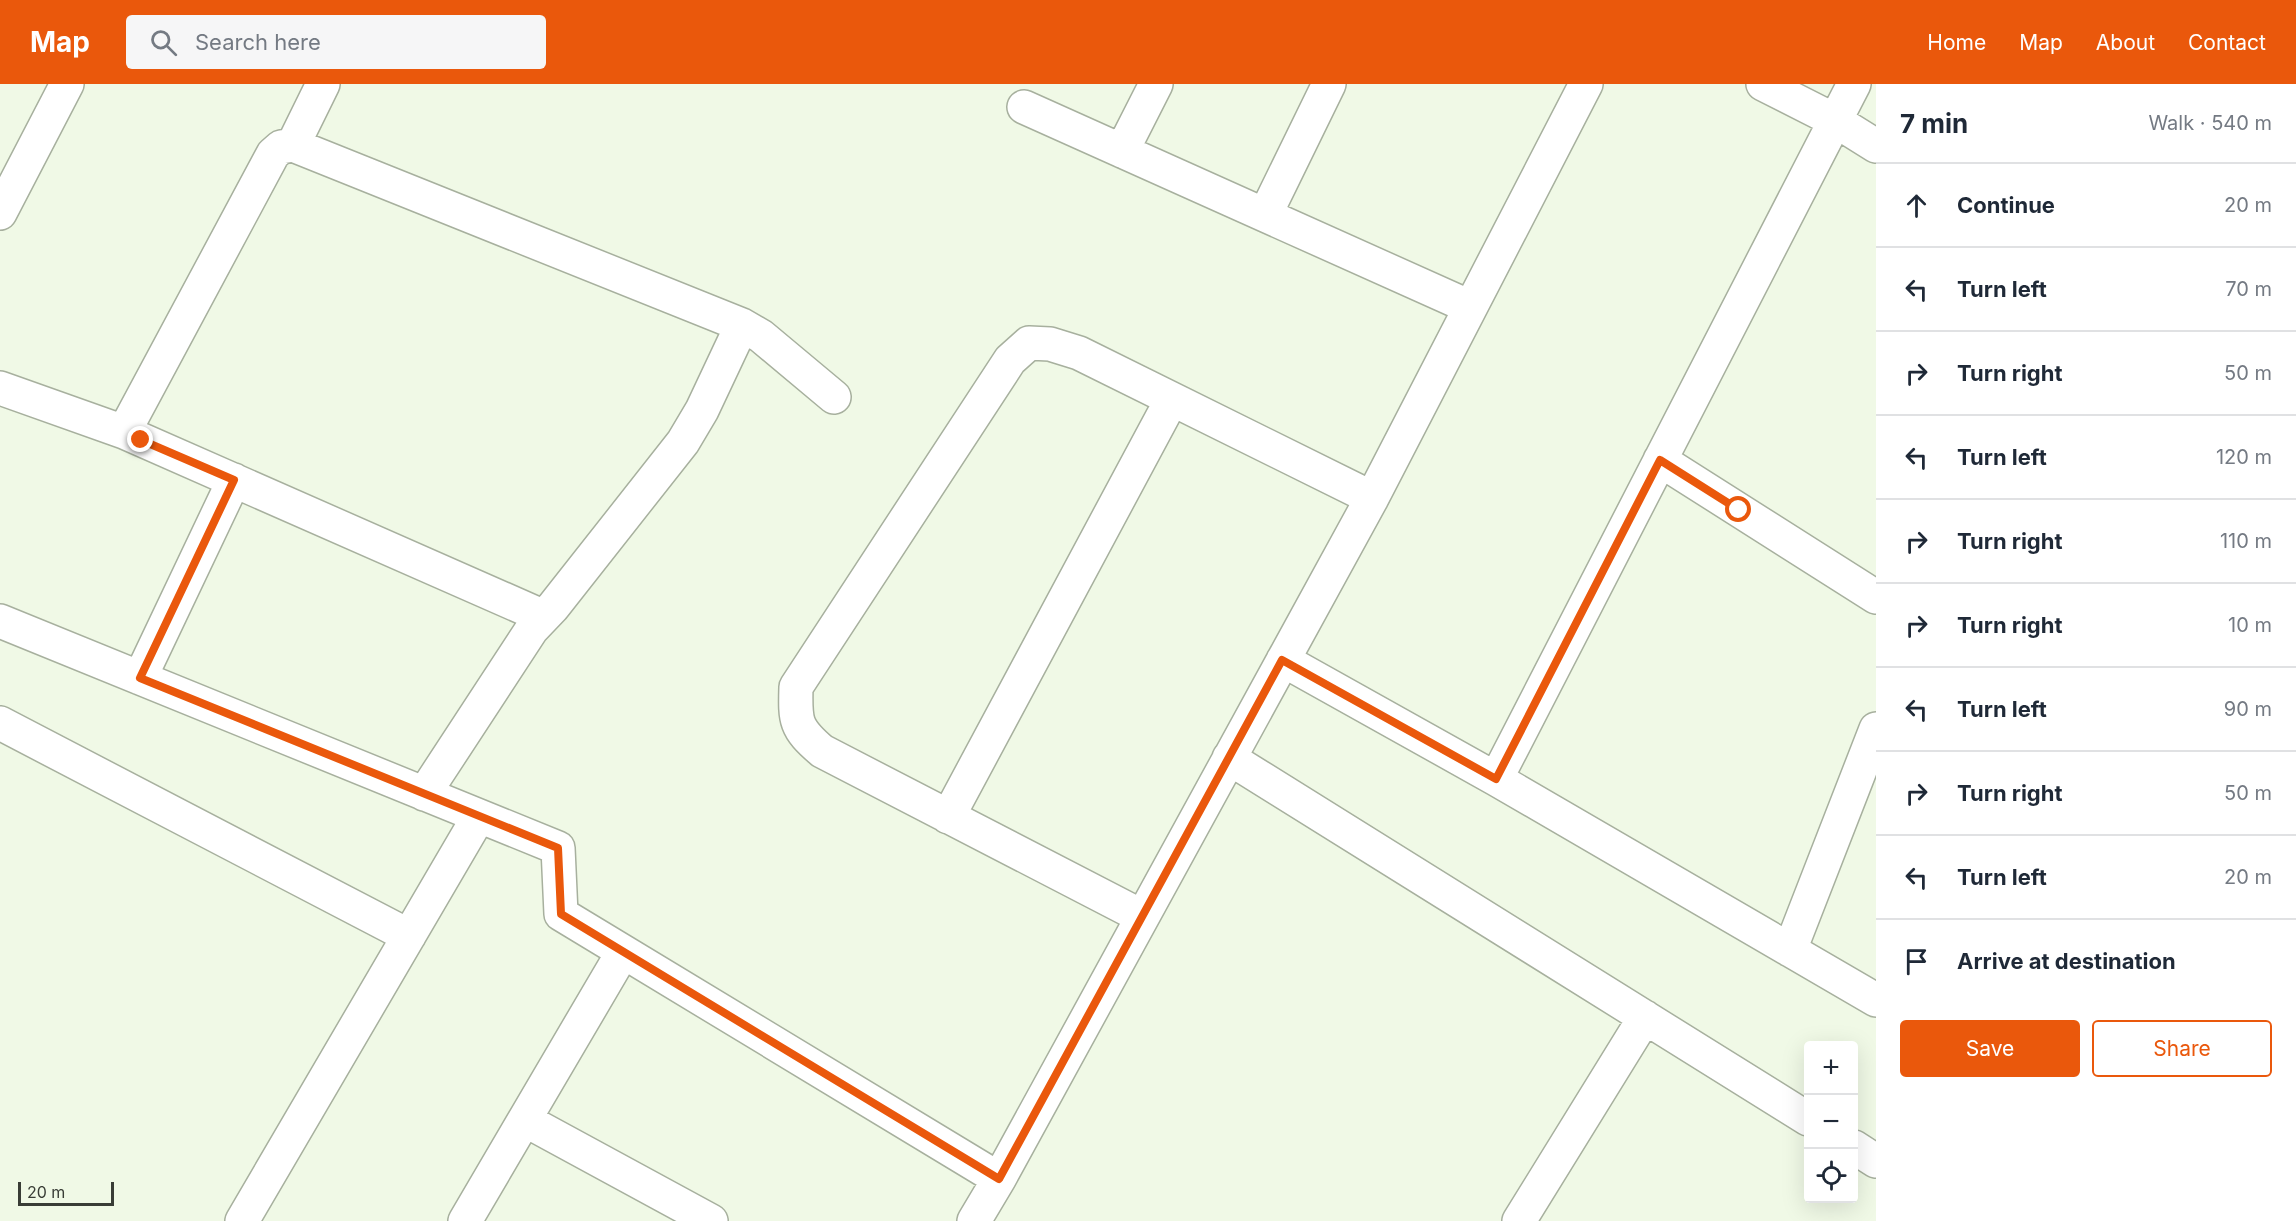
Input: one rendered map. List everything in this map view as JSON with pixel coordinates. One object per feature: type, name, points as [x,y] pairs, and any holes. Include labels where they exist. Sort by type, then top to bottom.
[{"type":"street","points":[[0,213],[67,84]]},
{"type":"street","points":[[293,145],[323,84]]},
{"type":"street","points":[[1122,151],[1156,84]]},
{"type":"street","points":[[1265,215],[1329,84]]},
{"type":"street","points":[[979,1219],[1142,916],[1372,498],[1586,84]]},
{"type":"street","points":[[1763,84],[1836,121],[1876,146]]},
{"type":"street","points":[[1496,779],[1854,84]]},
{"type":"street","points":[[1024,107],[1470,307]]},
{"type":"street","points":[[124,432],[273,154],[281,147],[293,145],[742,325],[761,336],[834,397]]},
{"type":"street","points":[[424,794],[542,616],[553,607],[683,442],[702,410],[742,325]]},
{"type":"street","points":[[1142,916],[822,751],[806,738],[795,718],[796,687],[1010,360],[1029,343],[1050,344],[1079,353],[1372,498]]},
{"type":"street","points":[[0,388],[124,432],[542,616]]},
{"type":"street","points":[[948,817],[1172,399]]},
{"type":"street","points":[[1660,460],[1876,597]]},
{"type":"street","points":[[140,678],[234,480]]},
{"type":"street","points":[[0,621],[558,848],[561,914],[999,1179]]},
{"type":"street","points":[[1282,660],[1496,779],[1876,1000]]},
{"type":"street","points":[[0,723],[409,936]]},
{"type":"street","points":[[1790,950],[1876,729]]},
{"type":"street","points":[[1229,758],[1804,1116]]},
{"type":"street","points":[[242,1221],[480,816]]},
{"type":"street","points":[[465,1221],[623,952]]},
{"type":"street","points":[[1519,1221],[1645,1017]]},
{"type":"street","points":[[525,1120],[711,1221]]},
{"type":"street","points":[[1857,1149],[1876,1161]]},
{"type":"route","points":[[141,440],[234,480],[140,678],[558,848],[561,914],[999,1179],[1282,660],[1496,779],[1660,460],[1739,510]]}]
